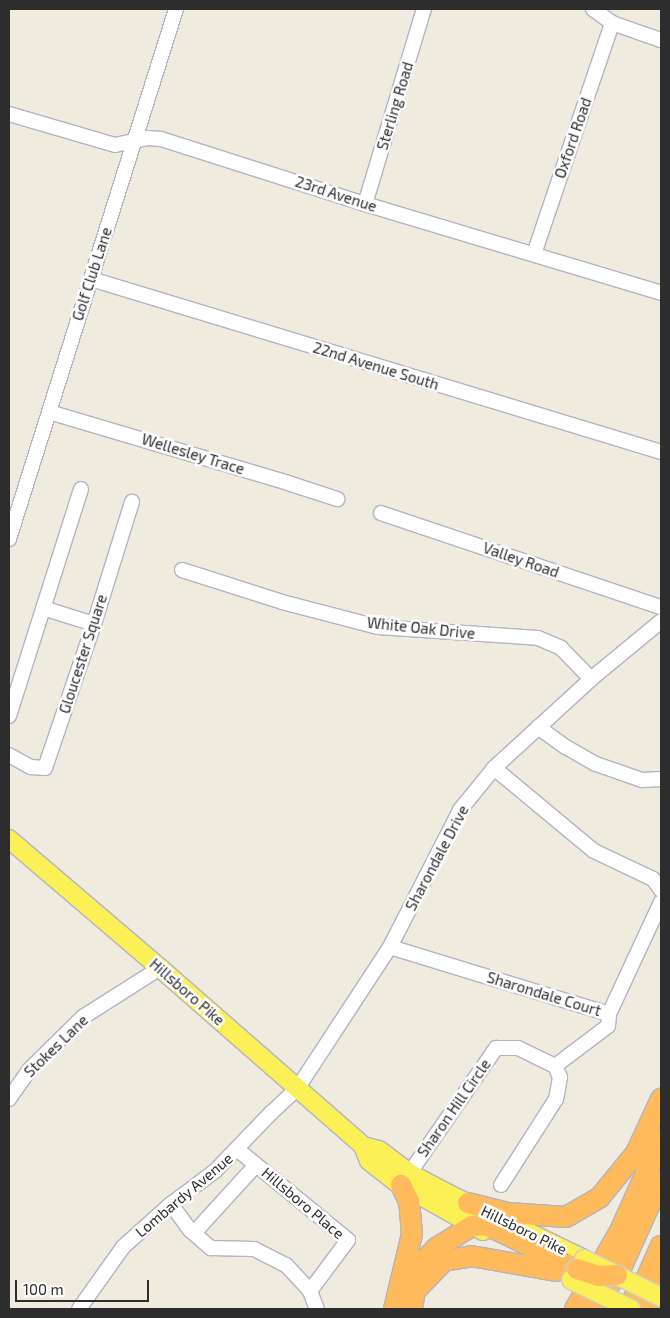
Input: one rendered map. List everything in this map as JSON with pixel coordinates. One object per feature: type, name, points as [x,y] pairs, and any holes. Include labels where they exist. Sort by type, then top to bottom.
[{"type":"highway","points":[[468,1203],[508,1213],[566,1217],[600,1198],[636,1153],[661,1099]]},
{"type":"highway","points":[[575,1309],[620,1231],[661,1139]]},
{"type":"highway","points":[[401,1304],[412,1234],[405,1179]]},
{"type":"highway","points":[[593,1309],[621,1268],[661,1180]]},
{"type":"highway","points":[[401,1304],[413,1272],[436,1248],[472,1226],[485,1225],[497,1230],[572,1270]]},
{"type":"highway","points":[[627,1309],[647,1277],[661,1246]]},
{"type":"highway","points":[[401,1304],[444,1261],[471,1256],[572,1270],[599,1276],[617,1275]]},
{"type":"highway","points":[[647,1309],[661,1286]]},
{"type":"main road","name":"Hillsboro Pike","points":[[9,839],[363,1146],[369,1161],[405,1179],[468,1203],[631,1309]]},
{"type":"main road","name":"Hillsboro Pike","points":[[405,1179],[472,1226]]},
{"type":"main road","points":[[617,1275],[661,1298]]},
{"type":"street","name":"Golf Club Lane","points":[[9,539],[176,9]]},
{"type":"street","name":"Sterling Road","points":[[365,204],[424,9]]},
{"type":"street","points":[[593,9],[612,23],[661,40]]},
{"type":"street","name":"Oxford Road","points":[[534,254],[612,23]]},
{"type":"street","name":"23rd Avenue","points":[[9,114],[116,145],[148,138],[161,139],[365,204],[661,293]]},
{"type":"street","name":"22nd Avenue South","points":[[91,279],[661,452]]},
{"type":"street","name":"Wellesley Trace","points":[[49,412],[337,499]]},
{"type":"street","points":[[9,716],[80,489]]},
{"type":"street","name":"Gloucester Square","points":[[9,755],[31,767],[45,768],[94,624],[132,502]]},
{"type":"street","name":"Valley Road","points":[[382,513],[661,607]]},
{"type":"street","name":"White Oak Drive","points":[[182,570],[282,602],[378,627],[538,638],[561,648],[591,679]]},
{"type":"street","points":[[43,608],[94,624]]},
{"type":"street","name":"Sharondale Drive","points":[[297,1089],[390,947],[460,810],[494,768],[591,679],[661,621]]},
{"type":"street","points":[[538,727],[566,747],[596,764],[642,780],[661,779]]},
{"type":"street","points":[[494,768],[594,851],[653,879],[661,890]]},
{"type":"street","name":"Sharondale Court","points":[[390,947],[609,1014],[661,902]]},
{"type":"street","name":"Stokes Lane","points":[[9,1098],[29,1070],[83,1017],[160,968]]},
{"type":"street","points":[[501,1185],[556,1099],[560,1077],[556,1066],[608,1026],[609,1014]]},
{"type":"street","name":"Sharon Hill Circle","points":[[405,1179],[496,1048],[518,1048],[556,1066]]},
{"type":"street","name":"Lombardy Avenue","points":[[79,1309],[123,1247],[171,1204],[215,1171],[297,1089]]},
{"type":"street","name":"Hillsboro Place","points":[[238,1150],[348,1240],[310,1291]]},
{"type":"street","name":"Hillsboro Place","points":[[194,1233],[253,1162]]},
{"type":"street","points":[[171,1204],[194,1233],[211,1248],[254,1249],[286,1264],[310,1291],[316,1309]]}]
